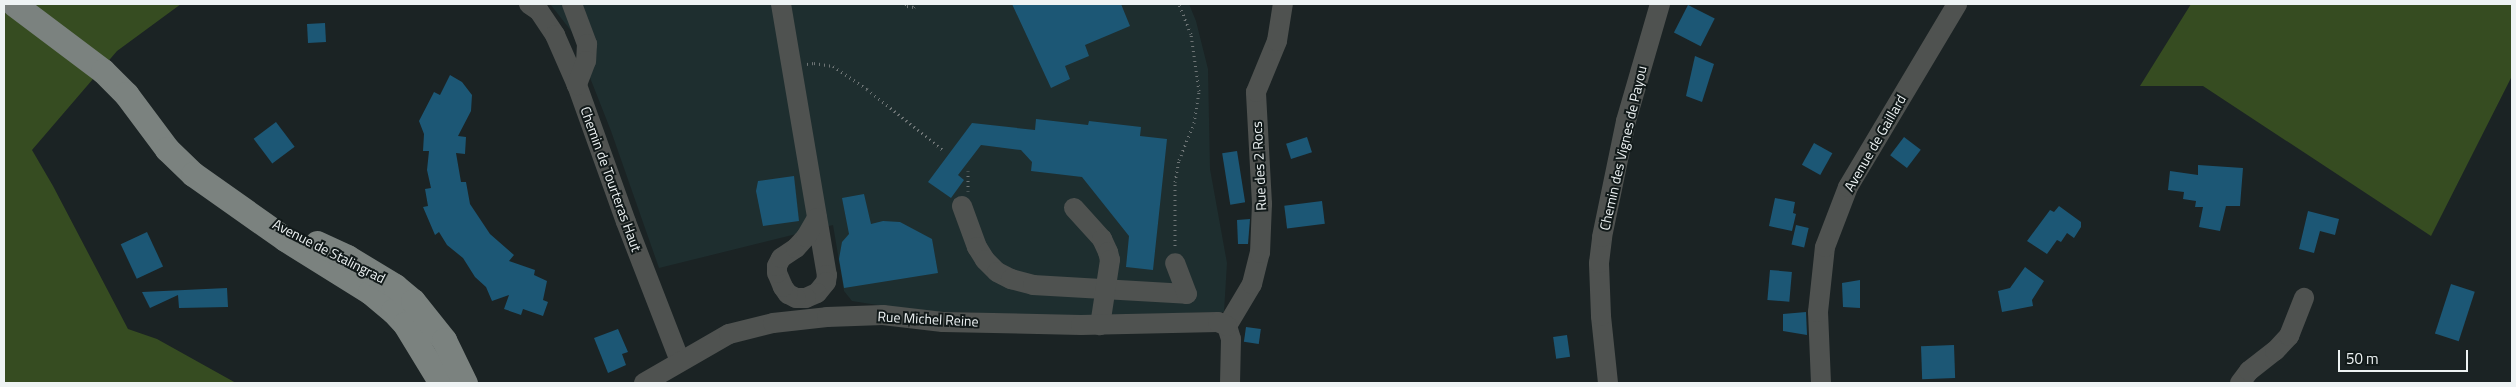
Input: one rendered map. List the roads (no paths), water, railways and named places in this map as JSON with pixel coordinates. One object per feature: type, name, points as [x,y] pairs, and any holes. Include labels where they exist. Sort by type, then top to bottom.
[{"type":"main road","name":"Avenue de Stalingrad","points":[[14,4],[103,71],[126,94],[168,149],[193,174],[233,204],[370,292],[405,324],[441,383]]},
{"type":"main road","name":"Avenue de Stalingrad","points":[[233,204],[347,257],[395,286],[413,301],[444,340],[466,383]]},
{"type":"street","name":"Chemin de Tourteras Haut","points":[[529,4],[539,11],[555,35],[577,85],[626,222],[680,361]]},
{"type":"street","points":[[572,4],[587,44],[586,61],[577,85]]},
{"type":"street","points":[[781,4],[827,275],[822,289],[827,317]]},
{"type":"street","name":"Rue des 2 Rocs","points":[[1227,326],[1252,284],[1260,252],[1262,204],[1256,92],[1277,41],[1283,4]]},
{"type":"street","name":"Chemin des Vignes de Payou","points":[[1608,383],[1601,316],[1600,264],[1602,237],[1626,121],[1660,4]]},
{"type":"street","name":"Avenue de Gaillard","points":[[1821,383],[1818,312],[1825,247],[1848,187],[1957,4]]},
{"type":"street","points":[[962,206],[977,247],[997,272],[1011,279],[1033,285],[1187,294],[1175,263]]},
{"type":"street","points":[[1074,208],[1102,239],[1110,260],[1100,325]]},
{"type":"street","points":[[817,218],[806,237],[796,248],[780,258],[777,266],[779,279],[788,294],[796,298],[806,298],[822,289]]},
{"type":"street","points":[[370,292],[374,290],[384,291],[412,313],[428,335],[455,383]]},
{"type":"street","points":[[780,322],[788,294]]},
{"type":"street","points":[[2240,383],[2250,371],[2275,351],[2289,336],[2304,298]]},
{"type":"street","name":"Rue Michel Reine","points":[[644,383],[729,334],[780,322],[827,317],[883,315],[943,322],[1100,325],[1218,322],[1227,326]]},
{"type":"street","points":[[1227,326],[1232,339],[1230,383]]},
{"type":"street","points":[[444,340],[476,383]]}]
